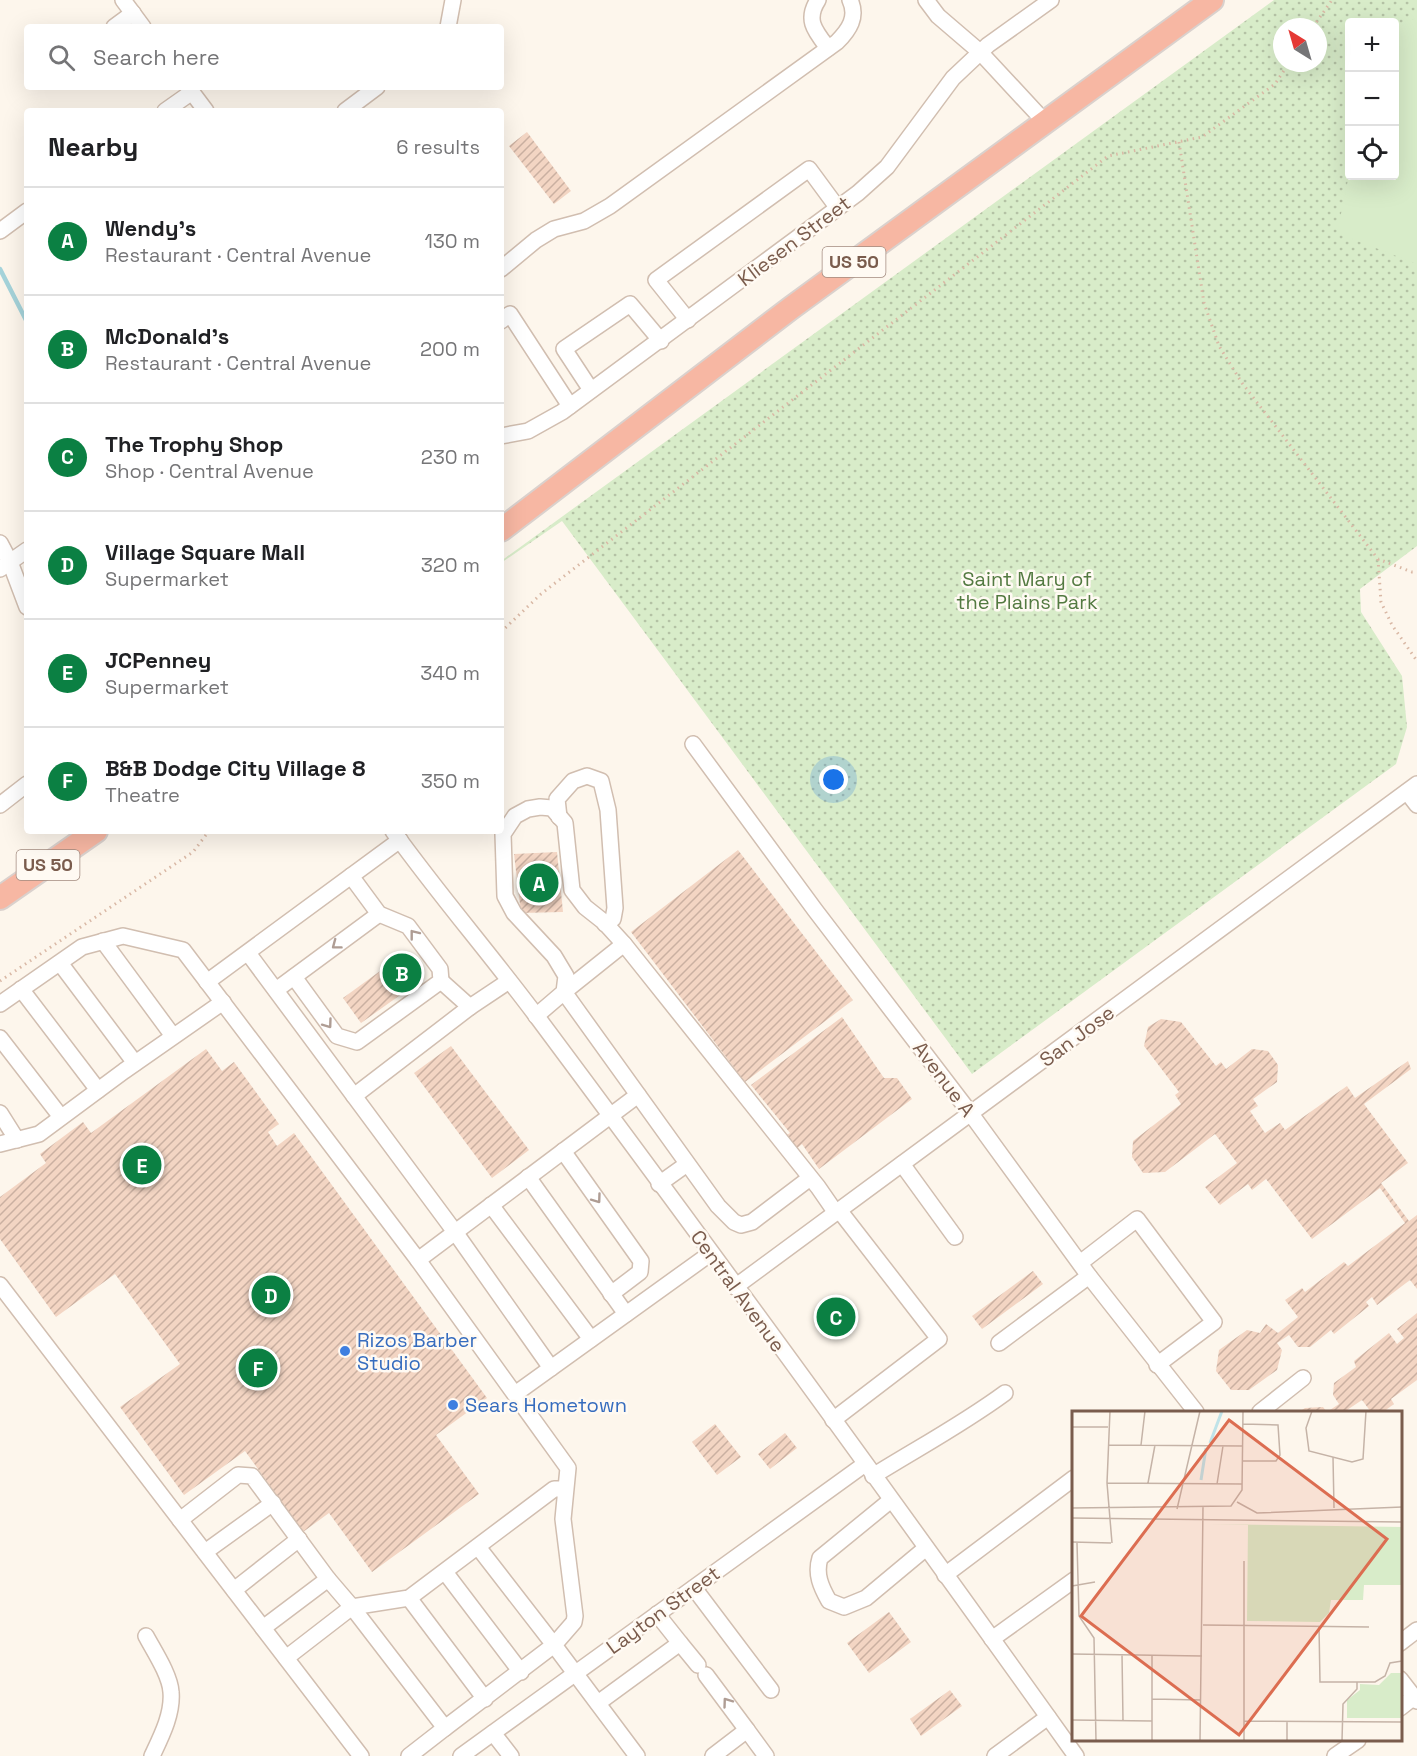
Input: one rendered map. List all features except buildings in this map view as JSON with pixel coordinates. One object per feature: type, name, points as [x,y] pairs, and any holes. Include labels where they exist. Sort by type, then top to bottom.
[{"type":"highway","name":"US 50","points":[[504,528],[791,308],[1212,0]]},
{"type":"highway","name":"US 50","points":[[0,898],[92,834]]},
{"type":"street","points":[[123,0],[141,24]]},
{"type":"street","points":[[449,24],[453,0]]},
{"type":"street","points":[[818,0],[812,9],[811,20],[817,34],[828,48]]},
{"type":"street","points":[[504,267],[536,240],[554,229],[584,221],[610,206],[837,42],[851,25],[854,10],[850,0]]},
{"type":"street","points":[[926,0],[938,16],[980,52],[1045,122]]},
{"type":"street","name":"Kliesen Street","points":[[504,435],[528,431],[570,406],[661,341],[837,207],[858,194],[887,167],[952,78],[980,52],[1044,2]]},
{"type":"street","points":[[118,24],[133,13]]},
{"type":"street","points":[[168,108],[189,90]]},
{"type":"street","points":[[191,90],[204,108]]},
{"type":"street","points":[[349,108],[372,90]]},
{"type":"street","points":[[688,320],[656,280],[809,169],[837,207]]},
{"type":"street","points":[[0,231],[24,213]]},
{"type":"street","points":[[591,390],[564,349],[630,304],[661,341]]},
{"type":"street","points":[[504,319],[510,314],[570,406]]},
{"type":"street","points":[[0,543],[5,566],[24,601]]},
{"type":"street","points":[[5,566],[24,552]]},
{"type":"street","name":"Avenue A","points":[[693,744],[815,910],[971,1114],[1084,1269],[1194,1411]]},
{"type":"street","points":[[560,817],[557,799],[573,781],[587,776],[601,781],[608,810],[615,909],[613,919],[605,924]]},
{"type":"street","points":[[0,805],[24,786]]},
{"type":"street","points":[[1412,788],[1417,805]]},
{"type":"street","name":"San Jose","points":[[735,1287],[1412,788]]},
{"type":"street","points":[[504,832],[515,816],[528,809],[552,808],[560,817],[565,823],[572,890],[585,907],[624,944],[939,1339],[833,1420]]},
{"type":"street","points":[[503,834],[505,896],[520,921],[554,956],[566,976],[564,992],[718,1206],[734,1222],[741,1225],[752,1222],[810,1179]]},
{"type":"street","points":[[207,982],[351,876],[396,836]]},
{"type":"street","name":"Central Avenue","points":[[396,836],[536,1016],[610,1116],[1076,1756]]},
{"type":"street","points":[[351,876],[379,914],[408,926],[440,969],[441,981],[470,1007]]},
{"type":"street","points":[[276,990],[379,914]]},
{"type":"street","points":[[0,1004],[82,947],[123,936],[183,950],[418,1260],[568,1468],[563,1519],[574,1622],[554,1645],[521,1672],[409,1756]]},
{"type":"street","points":[[103,941],[173,1036]]},
{"type":"street","points":[[536,1016],[624,944]]},
{"type":"street","points":[[248,953],[455,1232],[551,1368]]},
{"type":"street","points":[[60,963],[135,1063]]},
{"type":"street","points":[[294,977],[337,1036],[357,1042],[441,981]]},
{"type":"street","points":[[354,1096],[470,1007],[509,981]]},
{"type":"street","points":[[21,989],[98,1090]]},
{"type":"street","points":[[0,1144],[39,1134],[223,1002]]},
{"type":"street","points":[[0,1038],[61,1117]]},
{"type":"street","points":[[418,1260],[638,1095]]},
{"type":"street","points":[[0,1113],[17,1140]]},
{"type":"street","points":[[563,1151],[641,1261],[640,1272],[611,1294]]},
{"type":"street","points":[[659,1184],[687,1164]]},
{"type":"street","points":[[902,1164],[955,1237]]},
{"type":"street","points":[[528,1177],[626,1314]]},
{"type":"street","points":[[491,1205],[591,1339]]},
{"type":"street","points":[[999,1343],[1137,1219],[1214,1322],[1157,1365]]},
{"type":"street","points":[[515,1394],[711,1253]]},
{"type":"street","points":[[0,1285],[361,1756]]},
{"type":"street","points":[[1262,1411],[1303,1378]]},
{"type":"street","name":"Layton Street","points":[[461,1756],[694,1588],[869,1470],[941,1437],[1005,1393]]},
{"type":"street","points":[[180,1520],[238,1475],[252,1476],[328,1579],[445,1728]]},
{"type":"street","points":[[945,1575],[1072,1480]]},
{"type":"street","points":[[286,1658],[352,1607],[410,1598],[554,1489],[565,1489]]},
{"type":"street","points":[[891,1500],[820,1558],[816,1569],[822,1589],[829,1601],[844,1606],[866,1598],[926,1548]]},
{"type":"street","points":[[205,1552],[273,1503]]},
{"type":"street","points":[[234,1590],[299,1539]]},
{"type":"street","points":[[478,1547],[638,1756]]},
{"type":"street","points":[[445,1572],[521,1672]]},
{"type":"street","points":[[263,1628],[328,1579]]},
{"type":"street","points":[[992,1639],[1072,1581]]},
{"type":"street","points":[[694,1588],[771,1690]]},
{"type":"street","points":[[410,1598],[485,1699]]},
{"type":"street","points":[[657,1614],[766,1756]]},
{"type":"street","points":[[1402,1642],[1417,1630]]},
{"type":"street","points":[[146,1635],[163,1667],[171,1691],[166,1725],[152,1756]]},
{"type":"street","points":[[598,1703],[680,1643]]},
{"type":"street","points":[[1402,1680],[1416,1699],[1402,1707]]},
{"type":"street","points":[[995,1756],[1048,1717]]},
{"type":"street","points":[[713,1756],[747,1731]]},
{"type":"street","points":[[493,1733],[510,1756]]},
{"type":"street","points":[[1335,1756],[1357,1741]]},
{"type":"path","points":[[1319,18],[1332,0]]},
{"type":"path","points":[[504,629],[542,594],[1108,156],[1202,137],[1275,84],[1283,72]]},
{"type":"path","points":[[1179,142],[1204,303],[1219,345],[1242,383],[1378,560],[1382,602],[1392,625],[1417,662]]},
{"type":"path","points":[[1378,560],[1417,572]]},
{"type":"path","points":[[0,981],[194,852],[207,834]]},
{"type":"green space","name":"Saint Mary of the Plains Park","points":[[1274,0],[1417,0],[1417,546],[1360,589],[1361,612],[1402,676],[1407,727],[1396,764],[972,1074],[562,521],[504,561],[504,559]]},
{"type":"green space","points":[[1417,18],[1417,264],[1337,233],[1348,180],[1399,180],[1399,27]]},
{"type":"waterway","points":[[0,269],[24,316]]},
{"type":"place","name":"Wendy's","points":[[539,883]]},
{"type":"place","name":"McDonald's","points":[[402,973]]},
{"type":"place","name":"JCPenney","points":[[142,1165]]},
{"type":"place","name":"Village Square Mall","points":[[271,1295]]},
{"type":"place","name":"The Trophy Shop","points":[[836,1317]]},
{"type":"place","name":"Rizos Barber Studio","points":[[345,1351]]},
{"type":"place","name":"B&B Dodge City Village 8","points":[[258,1368]]},
{"type":"place","name":"Sears Hometown","points":[[453,1405]]}]
